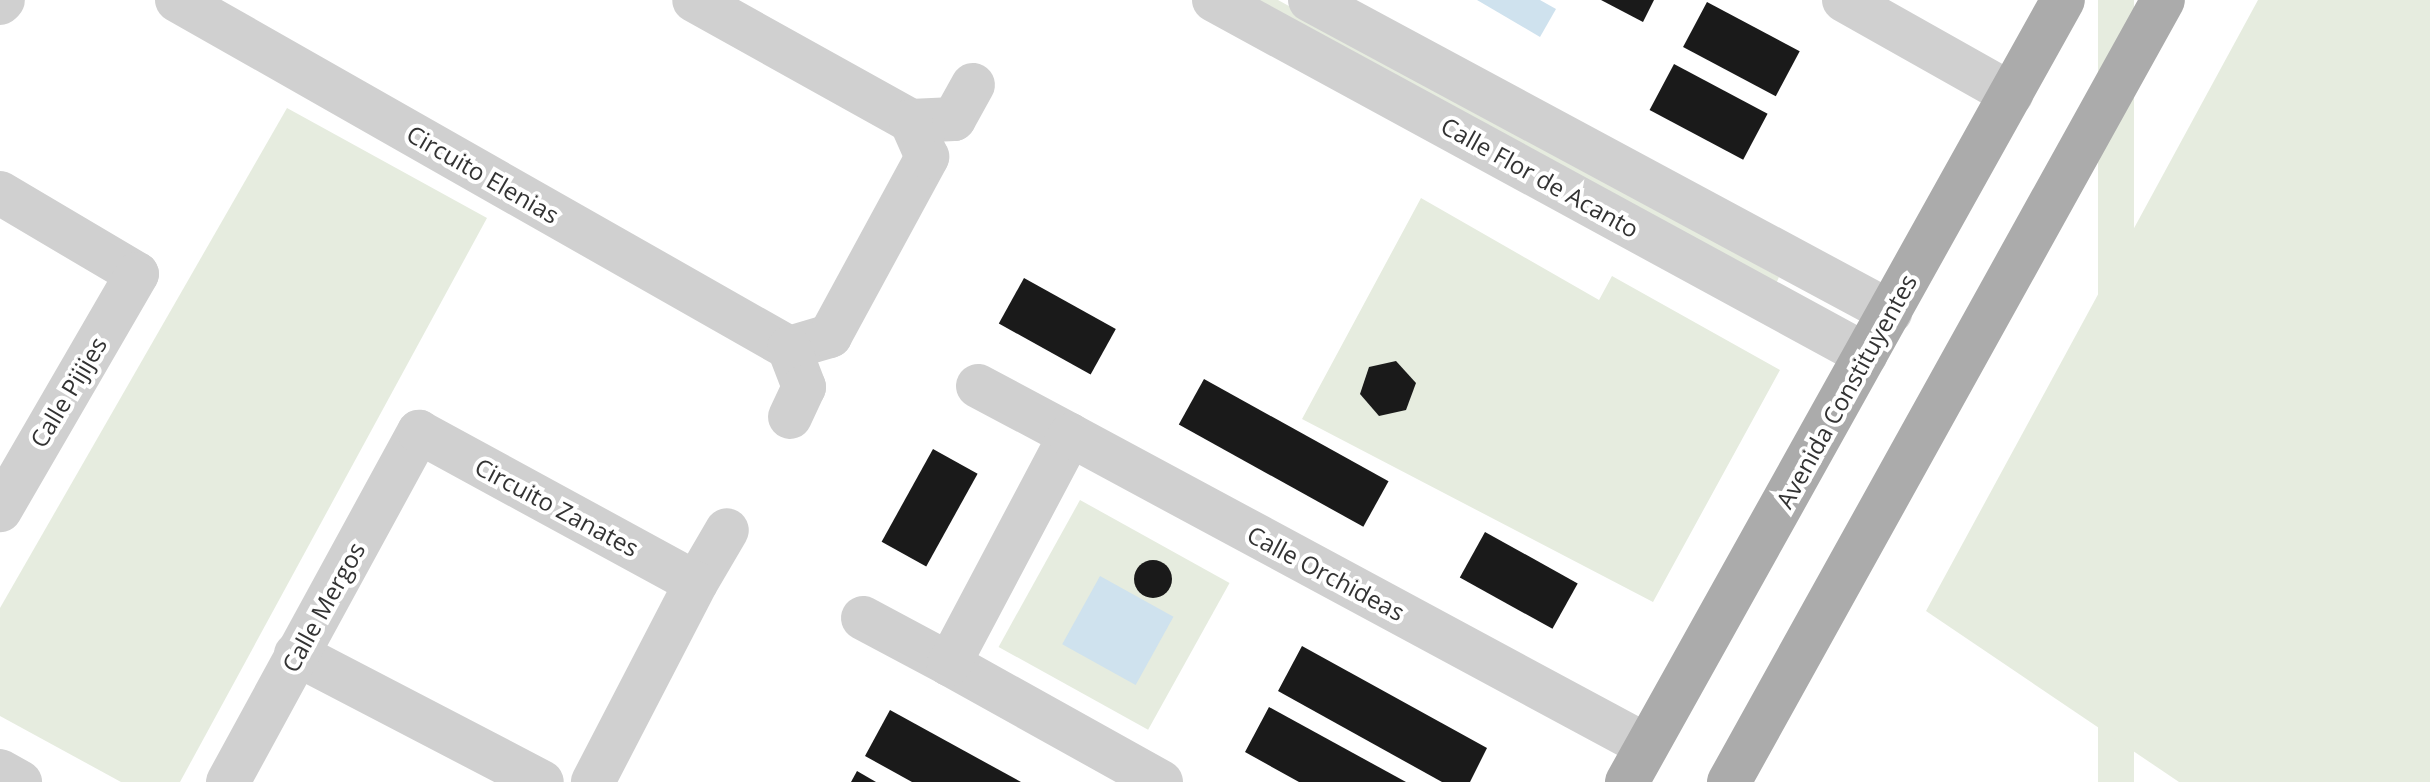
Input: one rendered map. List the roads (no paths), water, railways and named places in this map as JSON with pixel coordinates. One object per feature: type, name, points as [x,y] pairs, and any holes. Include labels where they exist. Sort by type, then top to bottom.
[{"type":"main road","name":"Avenida Constituyentes","points":[[1637,764],[2063,0]]},
{"type":"main road","points":[[1729,782],[2163,0]]},
{"type":"street","name":"Circuito Elenias","points":[[177,0],[789,348]]},
{"type":"street","points":[[694,0],[911,121],[954,119],[973,85]]},
{"type":"street","name":"Calle Flor de Acanto","points":[[1214,0],[1866,355]]},
{"type":"street","name":"Calle Flor de Acanto","points":[[1310,0],[1890,312]]},
{"type":"street","points":[[1844,0],[2011,94]]},
{"type":"street","points":[[790,417],[804,387],[789,348],[830,336],[927,157],[911,121]]},
{"type":"street","name":"Calle Pijijes","points":[[0,193],[137,274],[4,494]]},
{"type":"street","name":"Calle Orchideas","points":[[978,386],[1582,710],[1637,764]]},
{"type":"street","name":"Circuito Zanates","points":[[419,432],[696,583]]},
{"type":"street","name":"Calle Mergos","points":[[228,782],[419,432]]},
{"type":"street","points":[[949,664],[1070,435]]},
{"type":"street","points":[[593,782],[696,583],[727,530]]},
{"type":"street","points":[[863,618],[1161,782]]},
{"type":"street","points":[[296,654],[542,782]]},
{"type":"street","points":[[0,771],[20,782]]},
{"type":"water","points":[[1477,0],[1540,0],[1556,9],[1540,37]]},
{"type":"water","points":[[1100,576],[1173,617],[1136,685],[1062,644]]}]
